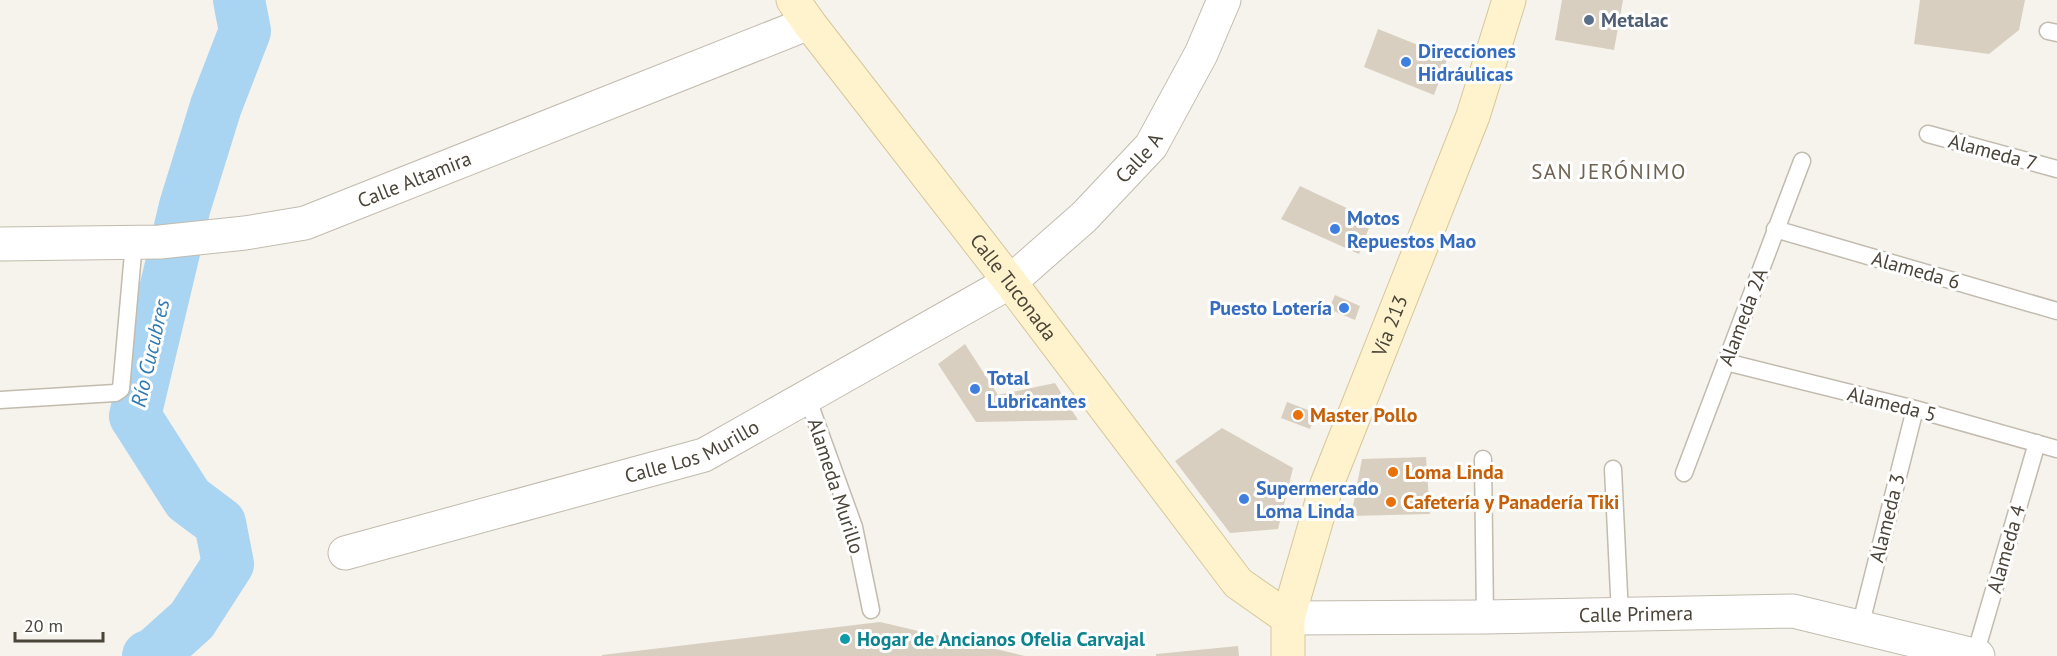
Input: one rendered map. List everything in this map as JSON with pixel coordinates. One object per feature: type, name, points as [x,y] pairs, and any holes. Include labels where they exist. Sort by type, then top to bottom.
[{"type":"street","name":"Calle A","points":[[1010,282],[1084,217],[1151,146],[1201,54],[1224,0]]},
{"type":"street","name":"Vía 213","points":[[1288,656],[1288,618],[1327,484],[1473,116],[1509,0]]},
{"type":"street","name":"Calle Tuconada","points":[[801,12],[1010,282],[1238,583],[1288,618]]},
{"type":"street","name":"Calle Altamira","points":[[0,243],[147,242],[305,223],[801,12]]},
{"type":"street","name":"Calle Los Murillo","points":[[345,553],[704,455],[1010,282]]},
{"type":"street","name":"Calle Primera","points":[[1288,618],[1792,611],[1976,656]]},
{"type":"lane","name":"Alameda 7","points":[[1928,134],[2057,169]]},
{"type":"lane","name":"Alameda 2A","points":[[1684,473],[1802,161]]},
{"type":"lane","name":"Alameda 6","points":[[1775,229],[2057,311]]},
{"type":"lane","points":[[0,400],[115,393],[121,389],[147,242]]},
{"type":"lane","name":"Alameda 5","points":[[1726,362],[1915,409],[2057,449]]},
{"type":"lane","name":"Alameda Murillo","points":[[807,397],[854,527],[871,610]]},
{"type":"lane","name":"Alameda 3","points":[[1860,627],[1915,409]]},
{"type":"lane","name":"Alameda 4","points":[[1976,656],[2037,443]]},
{"type":"lane","points":[[1483,459],[1485,617]]},
{"type":"lane","points":[[1613,469],[1620,615]]},
{"type":"building","name":"Metalac","points":[[1562,0],[1623,0],[1614,50],[1555,40]]},
{"type":"building","points":[[1920,0],[2025,0],[2019,30],[1989,54],[1914,44]]},
{"type":"building","name":"Direcciones Hidráulicas","points":[[1378,29],[1448,57],[1434,95],[1364,67]]},
{"type":"building","name":"Motos Repuestos Mao","points":[[1300,186],[1372,220],[1359,254],[1281,219]]},
{"type":"building","name":"Puesto Lotería","points":[[1335,295],[1360,306],[1355,320],[1329,309]]},
{"type":"building","name":"Total Lubricantes","points":[[965,344],[998,395],[1055,383],[1078,420],[976,422],[938,364]]},
{"type":"building","name":"Master Pollo","points":[[1287,402],[1316,413],[1310,429],[1281,418]]},
{"type":"building","name":"Supermercado Loma Linda","points":[[1222,428],[1293,468],[1278,529],[1230,533],[1175,461]]},
{"type":"building","points":[[1426,457],[1430,514],[1351,516],[1362,459]]},
{"type":"building","name":"Hogar de Ancianos Ofelia Carvajal","points":[[880,622],[1025,656],[602,656],[602,655]]},
{"type":"building","name":"Hogar de Ancianos Ofelia Carvajal","points":[[1238,646],[1239,656],[1156,656],[1156,654]]},
{"type":"waterway","name":"Río Cucubres","points":[[148,656],[153,655],[192,620],[228,564],[220,523],[188,499],[135,416],[185,206],[216,106],[245,31],[239,0]]},
{"type":"place","name":"Metalac","points":[[1589,20]]},
{"type":"place","name":"Direcciones Hidráulicas","points":[[1406,62]]},
{"type":"place","name":"Motos Repuestos Mao","points":[[1335,229]]},
{"type":"place","name":"Puesto Lotería","points":[[1344,308]]},
{"type":"place","name":"Total Lubricantes","points":[[975,389]]},
{"type":"place","name":"Master Pollo","points":[[1298,415]]},
{"type":"place","name":"Loma Linda","points":[[1393,472]]},
{"type":"place","name":"Supermercado Loma Linda","points":[[1244,499]]},
{"type":"place","name":"Cafetería y Panadería Tiki","points":[[1391,502]]},
{"type":"place","name":"Hogar de Ancianos Ofelia Carvajal","points":[[845,639]]},
{"type":"district","name":"SAN JERÓNIMO","points":[[1609,171]]}]
